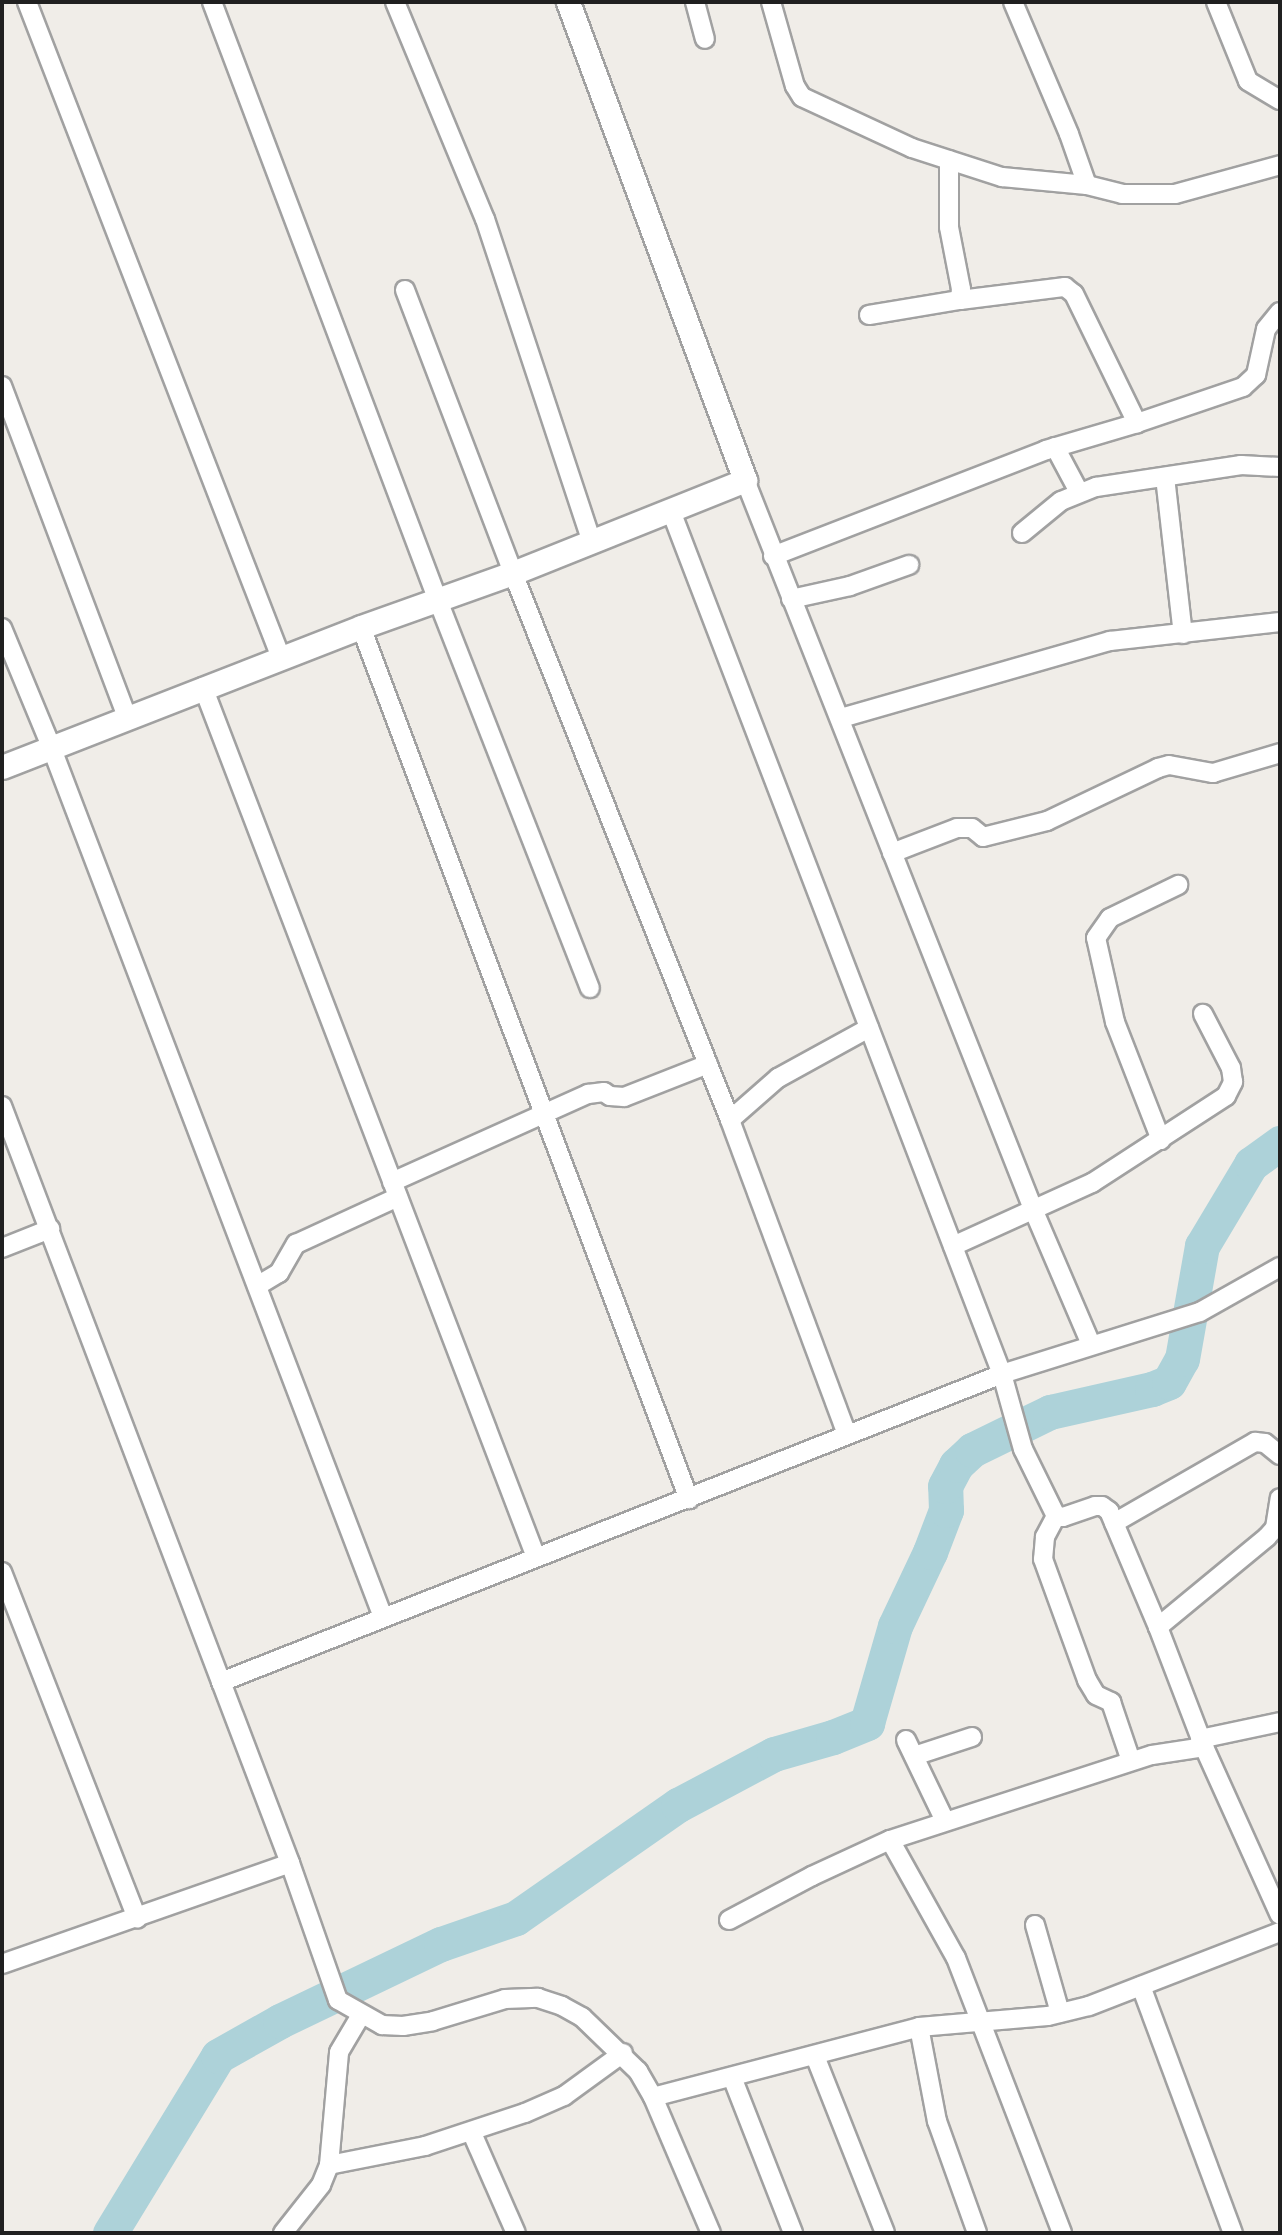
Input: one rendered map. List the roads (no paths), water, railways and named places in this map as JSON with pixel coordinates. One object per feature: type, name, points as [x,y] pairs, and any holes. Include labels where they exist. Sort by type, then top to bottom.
[{"type":"street","points":[[27,2],[281,658]]},
{"type":"street","points":[[212,2],[437,598],[590,988]]},
{"type":"street","points":[[396,2],[485,219],[591,539]]},
{"type":"street","points":[[568,2],[774,556],[841,718],[1033,1209],[1091,1344]]},
{"type":"street","points":[[695,2],[705,38]]},
{"type":"street","points":[[771,2],[795,86],[802,97],[912,148],[1002,177],[1087,185],[1122,194],[1175,194],[1280,165]]},
{"type":"street","points":[[1013,2],[1069,134],[1087,185]]},
{"type":"street","points":[[1216,2],[1248,81],[1280,100]]},
{"type":"street","points":[[949,160],[949,228],[961,289],[960,300]]},
{"type":"street","points":[[869,315],[1065,287],[1074,294],[1137,423]]},
{"type":"street","points":[[405,290],[513,573],[730,1120],[847,1434]]},
{"type":"street","points":[[774,556],[1055,447],[1137,423],[1251,383],[1256,375],[1266,328],[1280,312]]},
{"type":"street","points":[[2,387],[127,716]]},
{"type":"street","points":[[1055,447],[1079,492]]},
{"type":"street","points":[[1023,533],[1061,501],[1079,492],[1241,465],[1280,467]]},
{"type":"street","points":[[1164,477],[1183,634]]},
{"type":"street","points":[[2,767],[52,749],[127,716],[437,598],[513,573],[591,539],[671,511],[745,480]]},
{"type":"street","points":[[671,511],[1002,1374],[1023,1449],[1056,1516]]},
{"type":"street","points":[[791,598],[850,586],[909,565]]},
{"type":"street","points":[[841,718],[1110,641],[1280,622]]},
{"type":"street","points":[[361,627],[689,1499]]},
{"type":"street","points":[[2,628],[52,749],[383,1617]]},
{"type":"street","points":[[203,687],[536,1557]]},
{"type":"street","points":[[892,853],[957,828],[972,828],[983,837],[1047,821],[1169,765],[1213,773],[1280,753]]},
{"type":"street","points":[[1161,1140],[1115,1022],[1096,938],[1110,918],[1178,885]]},
{"type":"street","points":[[953,1247],[1092,1183],[1226,1096],[1233,1082],[1231,1068],[1203,1014]]},
{"type":"street","points":[[730,1120],[778,1078],[869,1028]]},
{"type":"street","points":[[257,1286],[279,1273],[296,1244],[395,1189],[544,1114],[595,1091],[624,1097],[708,1064]]},
{"type":"street","points":[[2,1106],[290,1863],[338,2000],[360,2015],[382,2025],[403,2026],[433,2021],[505,1999],[538,1998],[562,2006],[582,2018],[623,2053],[653,2097],[711,2233]]},
{"type":"street","points":[[2,1248],[50,1229]]},
{"type":"street","points":[[221,1682],[1002,1374],[1199,1312],[1280,1267]]},
{"type":"street","points":[[1114,1523],[1255,1442],[1265,1443],[1280,1455]]},
{"type":"street","points":[[1158,1627],[1267,1537],[1275,1528],[1280,1498]]},
{"type":"street","points":[[1056,1516],[1063,1517],[1102,1506],[1114,1523],[1158,1627],[1202,1743],[1278,1905]]},
{"type":"street","points":[[1056,1516],[1045,1537],[1044,1559],[1087,1680],[1096,1695],[1111,1702],[1131,1761]]},
{"type":"street","points":[[2,1572],[136,1919]]},
{"type":"street","points":[[729,1920],[813,1875],[890,1840],[1131,1761],[1280,1722]]},
{"type":"street","points":[[946,1821],[910,1748],[971,1737]]},
{"type":"street","points":[[890,1840],[956,1958],[983,2021],[1062,2233]]},
{"type":"street","points":[[2,1964],[290,1863]]},
{"type":"street","points":[[1035,1926],[1060,2013]]},
{"type":"street","points":[[653,2097],[815,2056],[861,2040],[919,2027],[1060,2013],[1141,1986],[1280,1933]]},
{"type":"street","points":[[1141,1986],[1233,2233]]},
{"type":"street","points":[[283,2233],[321,2185],[329,2165],[338,2052],[360,2015]]},
{"type":"street","points":[[919,2027],[937,2121],[977,2233]]},
{"type":"street","points":[[329,2165],[425,2146],[472,2133],[564,2096],[623,2053]]},
{"type":"street","points":[[815,2056],[885,2233]]},
{"type":"street","points":[[732,2077],[793,2233]]},
{"type":"street","points":[[472,2133],[516,2233]]},
{"type":"waterway","points":[[110,2233],[218,2056],[280,2021],[441,1944],[516,1918],[678,1805],[774,1754],[833,1737],[867,1723],[895,1626],[930,1552],[946,1510],[945,1486],[956,1465],[972,1450],[1050,1412],[1152,1389],[1169,1382],[1182,1359],[1202,1246],[1251,1164],[1280,1143]]}]
